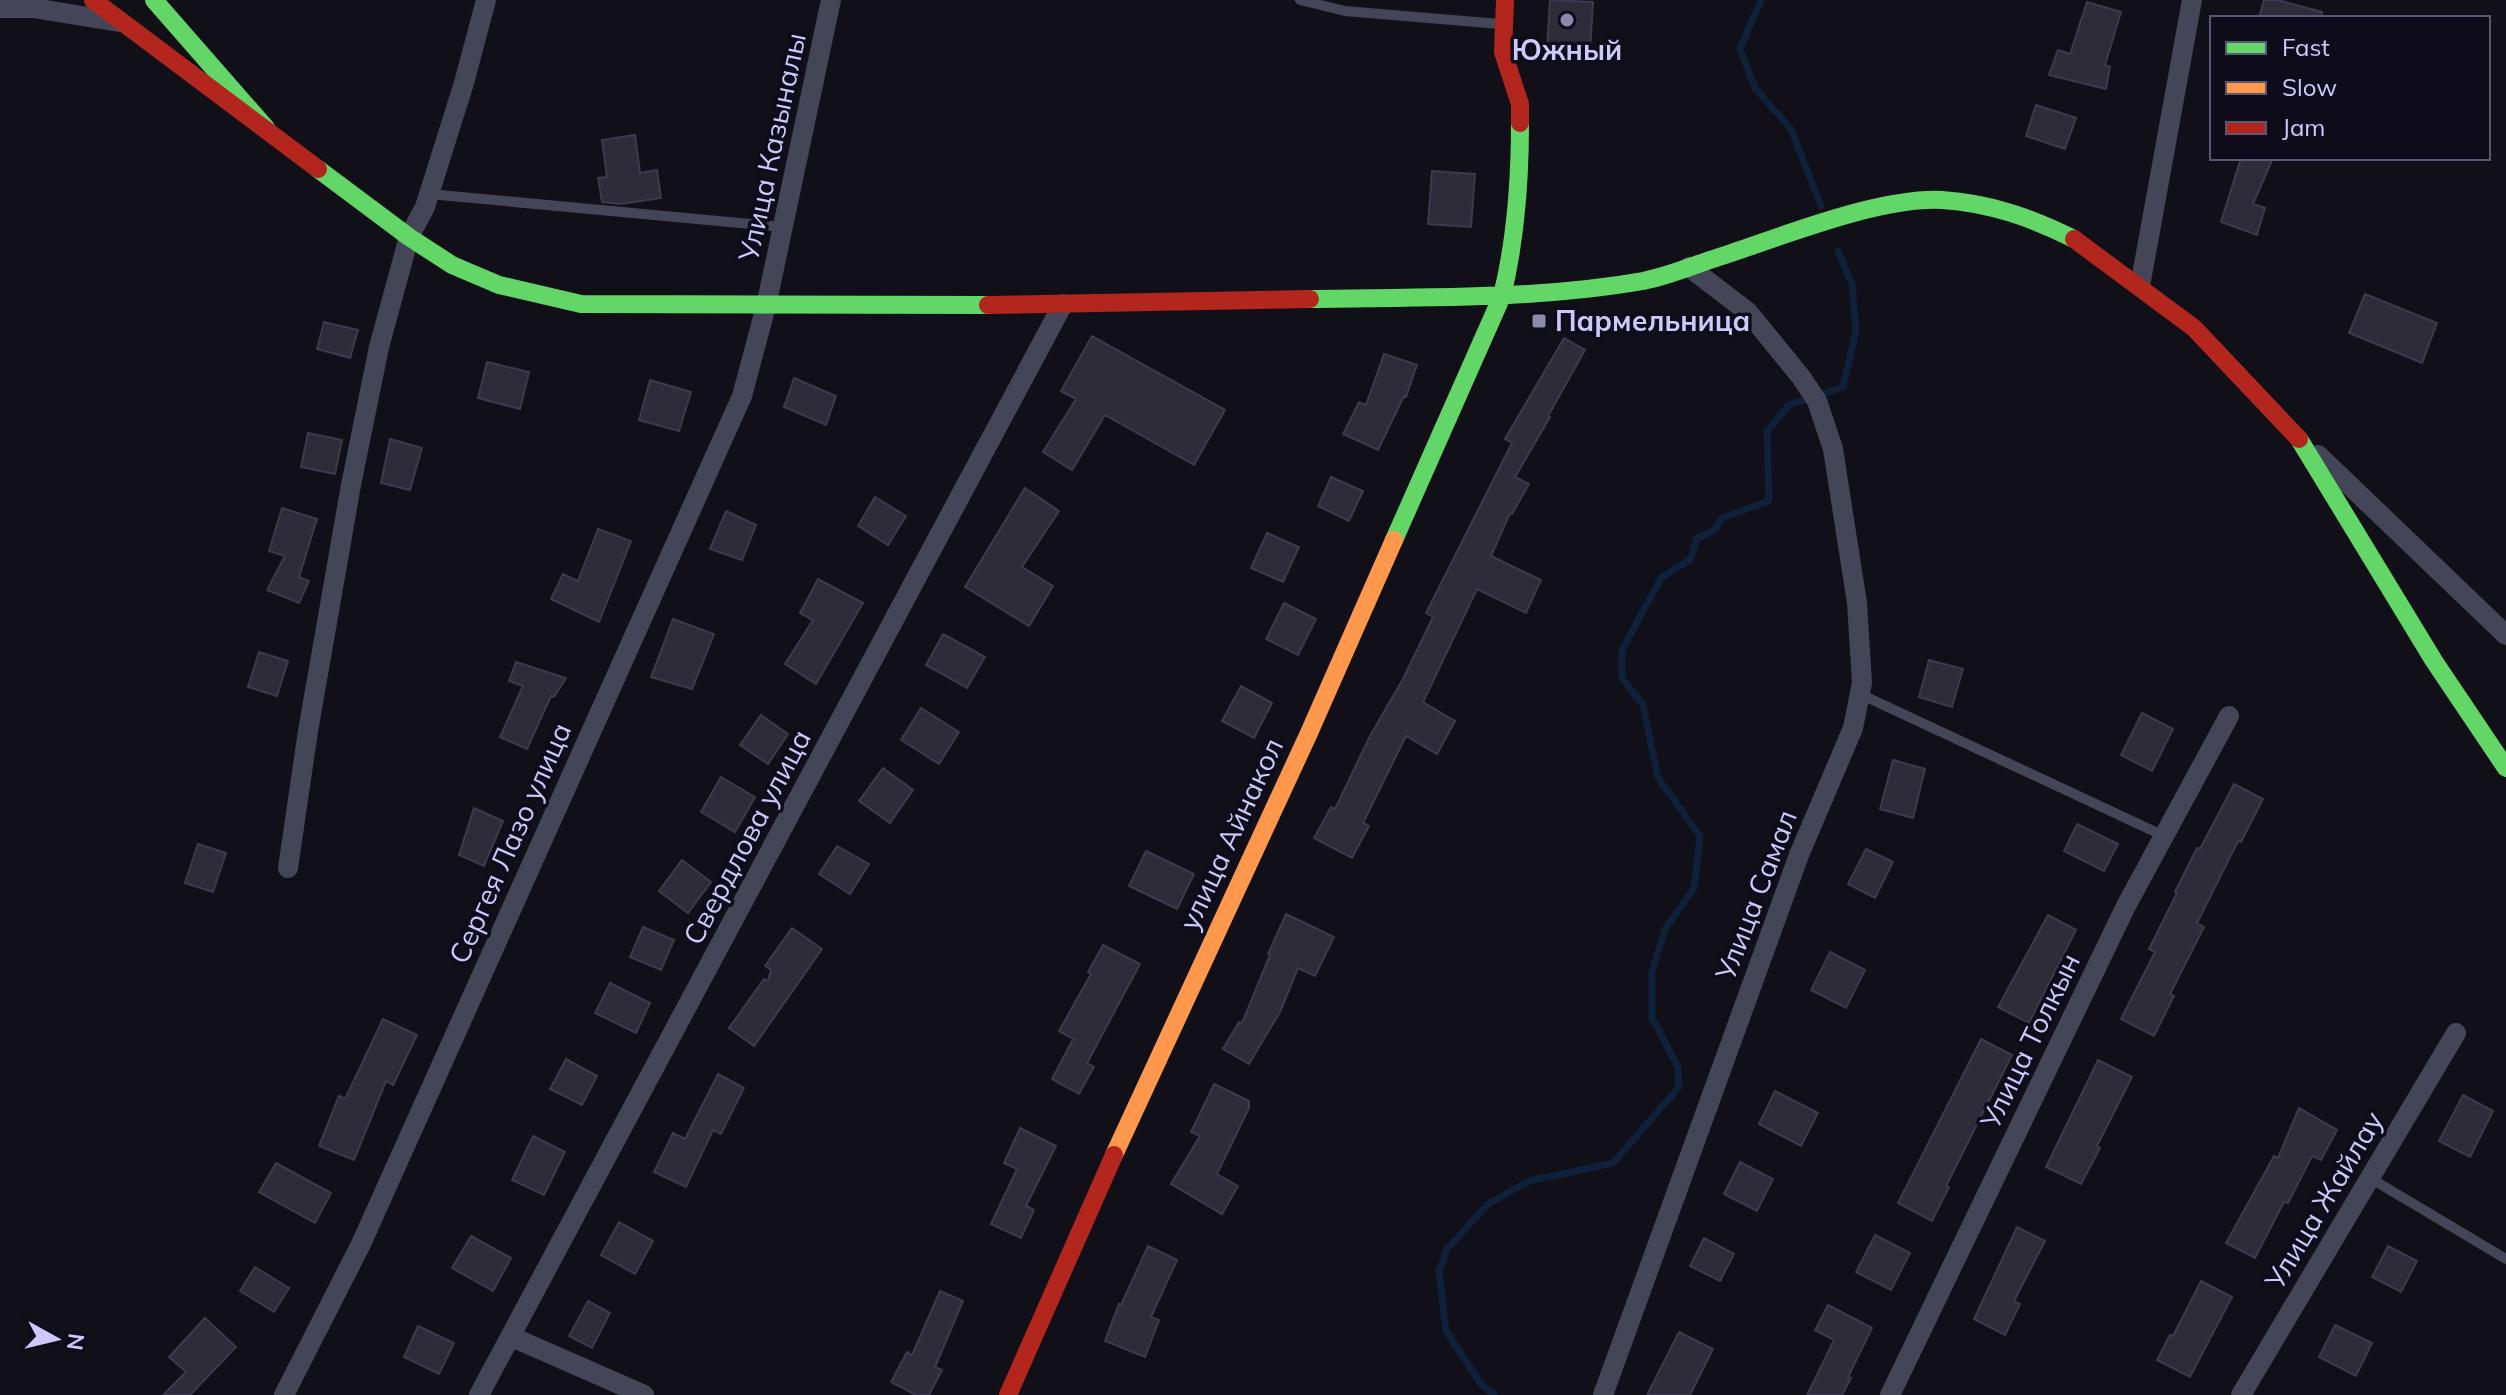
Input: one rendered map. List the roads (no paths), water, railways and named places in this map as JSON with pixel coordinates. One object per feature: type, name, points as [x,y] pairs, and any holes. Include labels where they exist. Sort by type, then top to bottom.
[{"type":"main road","points":[[93,0],[409,237],[452,265],[499,285],[581,304],[1063,304],[1502,296],[1599,289],[1647,280],[1852,214],[1913,201],[1942,200],[2001,209],[2029,217],[2078,241],[2194,328],[2295,433],[2434,661],[2506,768]]},
{"type":"main road","points":[[154,0],[266,128]]},
{"type":"main road","name":"улица Айнакол","points":[[1008,1395],[1063,1267],[1309,733],[1502,296],[1512,254],[1520,167],[1520,104],[1503,52],[1505,0]]},
{"type":"street","points":[[288,868],[308,731],[351,485],[379,347],[409,237],[429,194],[486,0]]},
{"type":"street","name":"Улица Казыналы","points":[[766,306],[831,0]]},
{"type":"street","points":[[2140,286],[2192,0]]},
{"type":"street","points":[[0,8],[33,8],[127,23]]},
{"type":"street","name":"Улица Самал","points":[[1603,1395],[1799,855],[1853,728],[1862,683],[1857,603],[1833,449],[1817,401],[1748,312],[1689,267]]},
{"type":"street","name":"Свердлова улица","points":[[479,1395],[1063,304]]},
{"type":"street","name":"Сергея Лазо улица","points":[[284,1395],[367,1230],[742,396],[766,306]]},
{"type":"street","points":[[2295,433],[2506,635]]},
{"type":"street","name":"Улица Толкын","points":[[1894,1393],[2120,920],[2229,716]]},
{"type":"street","name":"Улица Жайлау","points":[[2241,1395],[2456,1033]]},
{"type":"street","points":[[512,1337],[644,1395]]},
{"type":"lane","points":[[1300,0],[1345,11],[1454,18],[1504,25]]},
{"type":"lane","points":[[429,194],[783,227]]},
{"type":"lane","points":[[1860,694],[2164,836]]},
{"type":"lane","points":[[2370,1178],[2506,1259]]},
{"type":"waterway","points":[[1761,0],[1740,49],[1755,88],[1791,129],[1821,206]]},
{"type":"waterway","points":[[1494,1395],[1481,1384],[1446,1331],[1439,1271],[1447,1249],[1488,1204],[1529,1181],[1613,1163],[1679,1087],[1678,1067],[1652,1018],[1652,972],[1665,929],[1694,888],[1700,836],[1658,778],[1643,705],[1622,678],[1622,650],[1661,578],[1691,559],[1697,538],[1715,530],[1722,518],[1769,501],[1767,431],[1789,405],[1843,387],[1856,331],[1852,284],[1838,251]]},
{"type":"place","name":"Южный","points":[[1567,20]]},
{"type":"place","name":"Пармельница","points":[[1539,321]]}]
